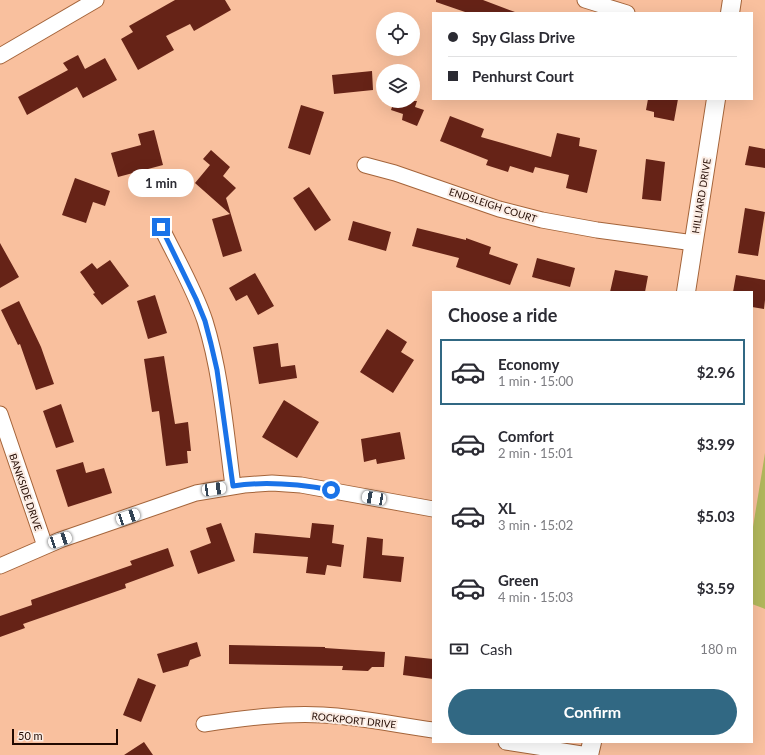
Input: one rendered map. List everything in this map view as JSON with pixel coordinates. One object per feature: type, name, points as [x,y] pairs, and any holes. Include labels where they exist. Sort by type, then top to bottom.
[{"type":"street","points":[[0,56],[96,0]]},
{"type":"street","points":[[585,0],[624,12]]},
{"type":"street","points":[[730,12],[732,0]]},
{"type":"street","name":"HILLIARD DRIVE","points":[[686,291],[716,100]]},
{"type":"street","name":"ENDSLEIGH COURT","points":[[365,165],[402,175],[499,209],[542,220],[597,230],[694,243]]},
{"type":"street","points":[[161,227],[205,321],[217,370],[233,486]]},
{"type":"street","name":"BANKSIDE DRIVE","points":[[0,414],[45,546]]},
{"type":"street","points":[[0,566],[45,546],[196,493],[233,486],[272,483],[301,485],[432,509]]},
{"type":"street","name":"ROCKPORT DRIVE","points":[[204,724],[265,715],[323,715],[369,720],[432,730]]},
{"type":"street","points":[[512,743],[589,755],[592,743]]},
{"type":"green space","points":[[765,453],[765,609],[753,604],[753,527]]},
{"type":"building","points":[[175,0],[225,0],[231,10],[194,31],[190,24],[166,36],[174,50],[138,70],[121,39],[133,32],[129,26]]},
{"type":"building","points":[[436,0],[483,0],[515,12],[465,12],[436,2]]},
{"type":"building","points":[[78,55],[85,69],[105,58],[117,80],[83,98],[77,87],[27,115],[18,97],[68,70],[63,63]]},
{"type":"building","points":[[372,71],[373,90],[334,94],[332,75]]},
{"type":"building","points":[[648,100],[678,100],[674,121],[654,117],[654,112],[646,110]]},
{"type":"building","points":[[301,105],[324,112],[310,155],[288,148]]},
{"type":"building","points":[[392,108],[418,108],[424,110],[417,126],[402,120],[403,114],[391,110]]},
{"type":"building","points":[[450,116],[484,129],[481,137],[551,157],[557,133],[580,138],[579,146],[597,150],[587,193],[566,188],[569,175],[535,167],[533,173],[510,166],[508,172],[486,165],[488,160],[440,141]]},
{"type":"building","points":[[154,130],[163,165],[118,177],[111,153],[141,145],[138,134]]},
{"type":"building","points":[[749,146],[765,149],[765,168],[745,165]]},
{"type":"building","points":[[211,150],[230,167],[223,176],[236,188],[226,198],[242,251],[223,257],[212,219],[230,214],[195,183],[210,165],[203,159]]},
{"type":"building","points":[[646,159],[665,162],[661,201],[642,199]]},
{"type":"building","points":[[75,178],[110,191],[105,206],[93,202],[86,223],[62,215]]},
{"type":"building","points":[[309,187],[331,220],[315,231],[293,198]]},
{"type":"building","points":[[745,208],[765,212],[758,256],[738,253]]},
{"type":"building","points":[[353,221],[391,232],[386,251],[348,240]]},
{"type":"building","points":[[417,228],[466,240],[466,238],[491,247],[489,254],[518,264],[510,285],[456,267],[459,258],[412,246]]},
{"type":"building","points":[[0,243],[19,277],[0,288]]},
{"type":"building","points":[[537,258],[575,268],[570,287],[532,277]]},
{"type":"building","points":[[110,260],[129,286],[102,305],[93,294],[95,293],[80,272],[92,263],[97,269]]},
{"type":"building","points":[[615,270],[648,276],[645,291],[610,291]]},
{"type":"building","points":[[255,273],[274,306],[258,315],[247,295],[236,301],[229,288]]},
{"type":"building","points":[[736,275],[765,280],[764,309],[753,307],[753,291],[733,291]]},
{"type":"building","points":[[155,295],[167,333],[148,339],[137,301]]},
{"type":"building","points":[[19,301],[41,347],[54,384],[36,390],[20,344],[18,345],[1,310]]},
{"type":"building","points":[[387,329],[407,342],[401,352],[414,360],[393,393],[360,372]]},
{"type":"building","points":[[278,343],[281,367],[295,365],[297,378],[259,384],[253,347]]},
{"type":"building","points":[[164,356],[175,424],[188,422],[191,451],[187,451],[188,463],[166,466],[159,411],[152,412],[144,359]]},
{"type":"building","points":[[284,400],[319,422],[297,458],[262,437]]},
{"type":"building","points":[[61,404],[74,442],[56,448],[43,411]]},
{"type":"building","points":[[400,432],[405,459],[377,464],[376,459],[364,462],[361,439]]},
{"type":"building","points":[[83,462],[86,473],[104,468],[112,493],[68,507],[56,470]]},
{"type":"building","points":[[221,523],[235,561],[198,574],[190,551],[211,543],[206,528]]},
{"type":"building","points":[[312,523],[334,525],[332,543],[344,545],[341,567],[327,565],[325,575],[306,573],[308,557],[253,553],[255,533],[310,538]]},
{"type":"building","points":[[367,537],[383,539],[382,555],[404,557],[401,582],[363,578]]},
{"type":"building","points":[[168,548],[174,566],[125,584],[126,588],[23,624],[25,628],[0,637],[0,616],[32,605],[31,600],[132,565],[130,561]]},
{"type":"building","points":[[197,642],[201,656],[190,660],[188,666],[163,673],[157,654]]},
{"type":"building","points":[[229,645],[325,647],[385,652],[384,667],[372,667],[368,671],[342,670],[343,666],[229,664]]},
{"type":"building","points":[[405,656],[432,659],[432,679],[403,675]]},
{"type":"building","points":[[138,678],[156,685],[141,722],[123,715]]},
{"type":"building","points":[[144,742],[153,755],[124,755]]},
{"type":"route","points":[[161,227],[205,321],[217,370],[233,486],[272,483],[301,485],[331,490]]}]
